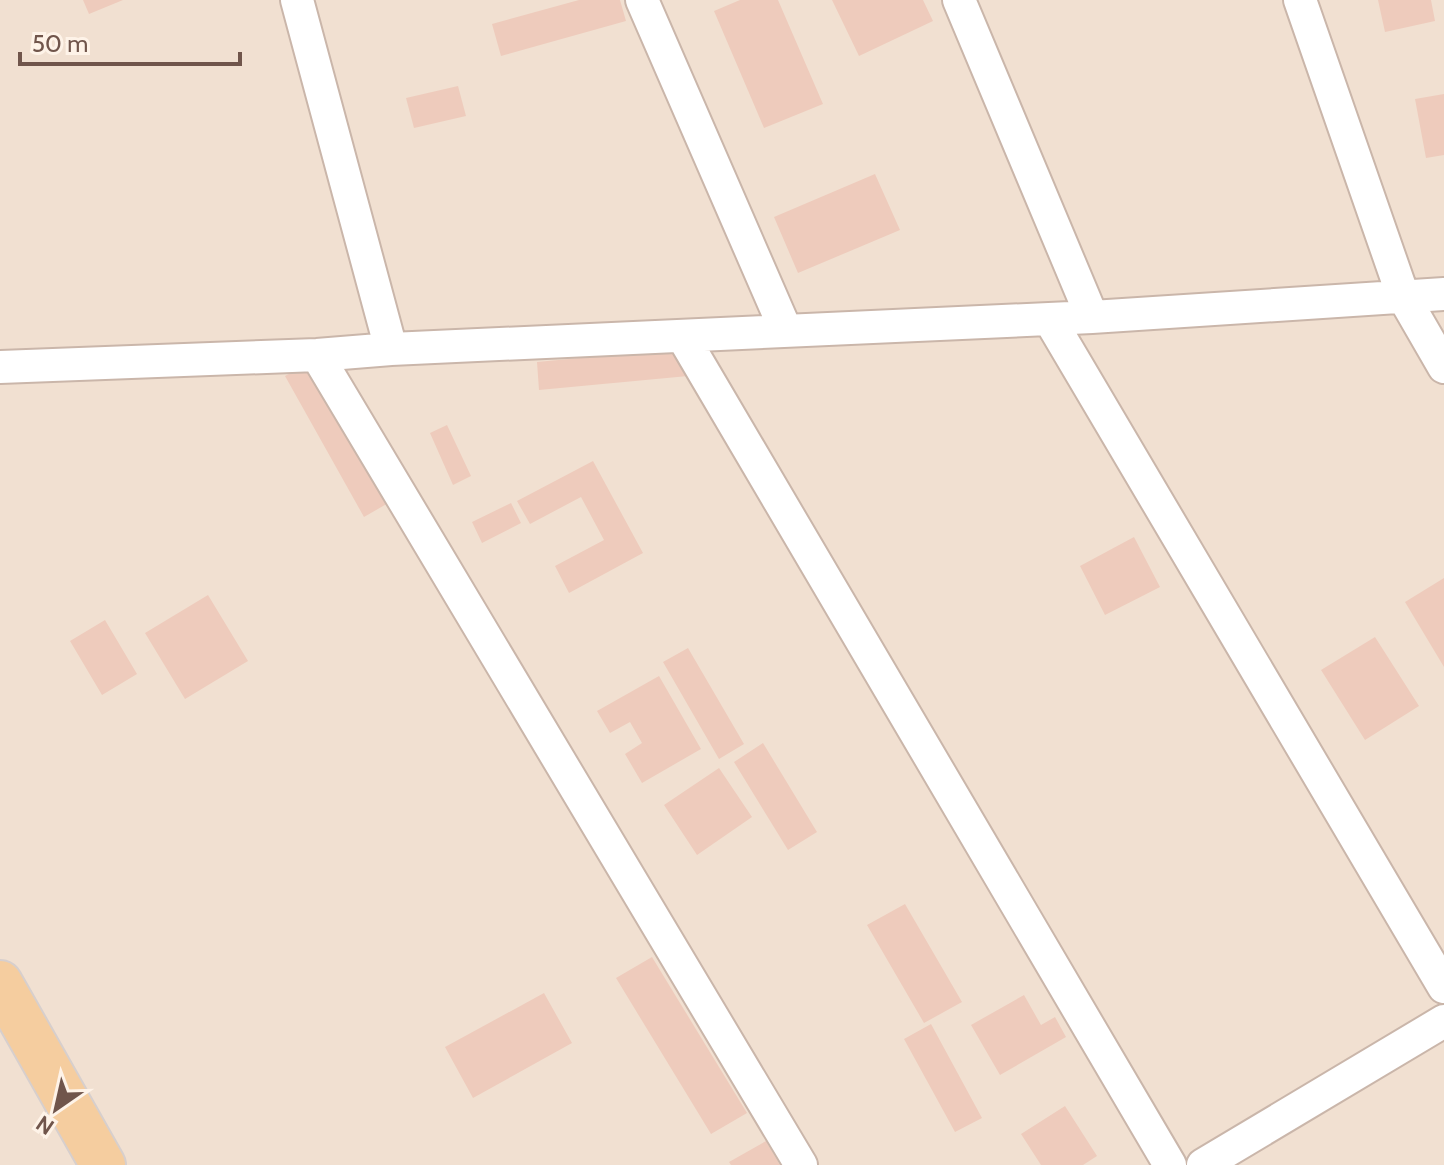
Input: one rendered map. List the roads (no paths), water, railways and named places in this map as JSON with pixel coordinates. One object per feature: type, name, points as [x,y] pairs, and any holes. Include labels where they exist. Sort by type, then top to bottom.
[{"type":"main road","points":[[0,983],[103,1165]]},
{"type":"street","points":[[297,0],[391,349]]},
{"type":"street","points":[[642,0],[786,331]]},
{"type":"street","points":[[959,0],[1092,317]]},
{"type":"street","points":[[1300,0],[1403,296],[1444,367]]},
{"type":"street","points":[[0,367],[1050,320],[1444,294]]},
{"type":"street","points":[[1050,320],[1444,987]]},
{"type":"street","points":[[683,337],[1170,1165]]},
{"type":"street","points":[[317,355],[801,1165]]},
{"type":"street","points":[[1203,1165],[1444,1021]]}]
